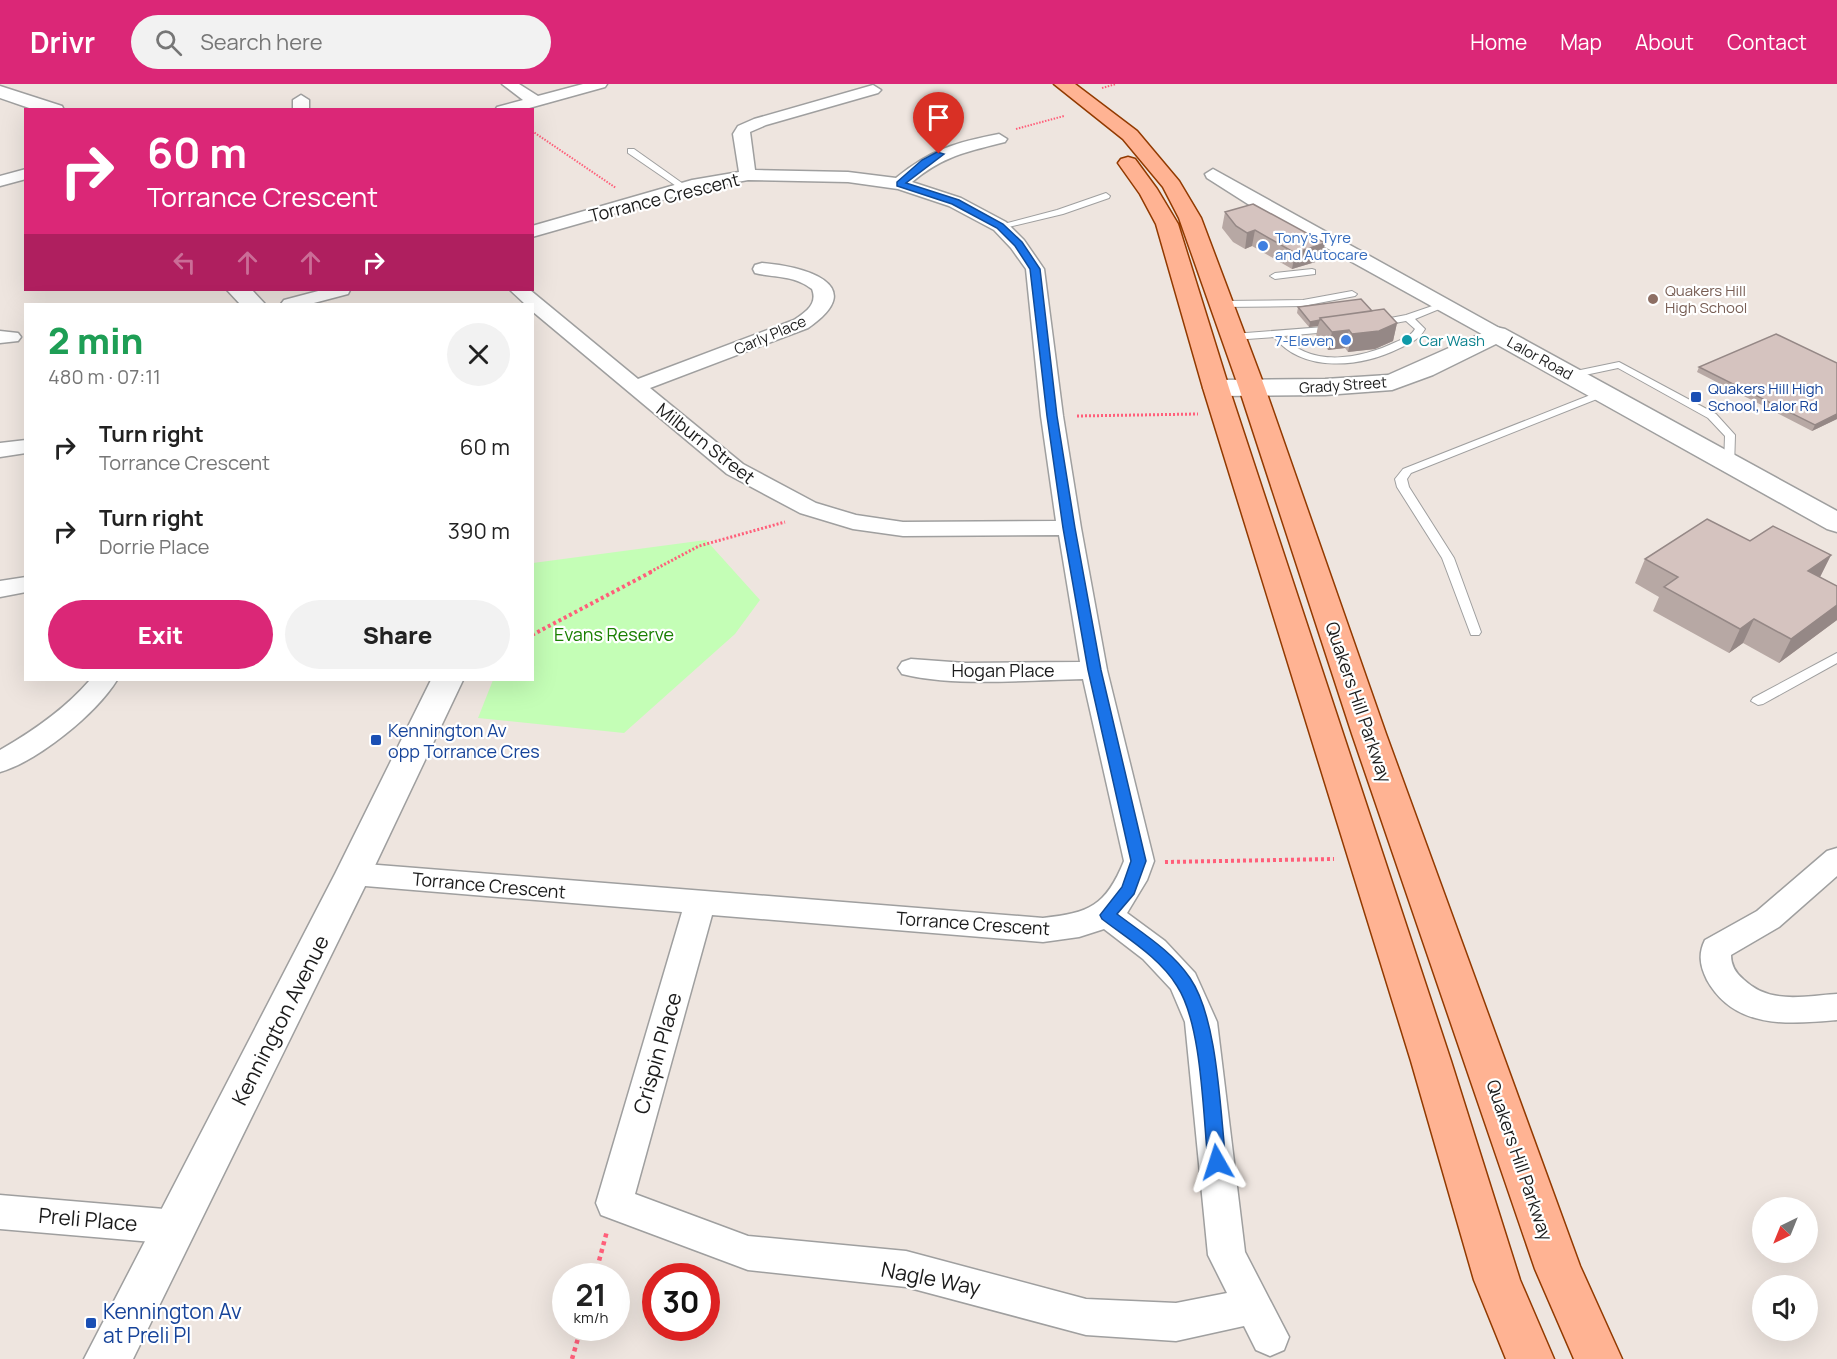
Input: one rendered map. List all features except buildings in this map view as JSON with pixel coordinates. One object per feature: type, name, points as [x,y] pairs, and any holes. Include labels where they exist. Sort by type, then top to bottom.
[{"type":"main road","name":"Quakers Hill Parkway","points":[[1054,87],[1076,113],[1113,148],[1150,193],[1167,224],[1211,401],[1431,1061],[1497,1280],[1530,1359]]},
{"type":"main road","name":"Quakers Hill Parkway","points":[[1054,87],[1130,135],[1172,185],[1190,218],[1252,388],[1370,734],[1554,1258],[1598,1359]]},
{"type":"street","points":[[509,84],[535,101]]},
{"type":"street","points":[[509,108],[600,84]]},
{"type":"street","points":[[748,175],[741,137],[744,129],[760,122],[873,90]]},
{"type":"street","points":[[0,92],[49,108]]},
{"type":"street","points":[[900,184],[925,162],[939,154],[1005,135]]},
{"type":"street","name":"Lalor Road","points":[[1213,174],[1257,202],[1837,523]]},
{"type":"street","points":[[0,181],[24,175]]},
{"type":"street","name":"Torrance Crescent","points":[[353,874],[1043,930],[1080,927],[1108,915],[1129,890],[1138,861],[1094,670],[1069,528],[1052,416],[1035,269],[1018,244],[1000,226],[956,202],[900,184],[848,177],[748,175],[685,188],[534,231]]},
{"type":"street","name":"Carly Place","points":[[635,387],[795,327],[810,319],[823,305],[825,297],[823,290],[810,279],[788,271],[762,269]]},
{"type":"street","points":[[240,291],[252,303]]},
{"type":"street","points":[[295,303],[337,291]]},
{"type":"street","name":"Milburn Street","points":[[520,291],[735,469],[760,485],[825,515],[876,527],[903,529],[1069,528]]},
{"type":"street","name":"Grady Street","points":[[1211,401],[1252,388],[1365,386],[1392,382],[1424,370],[1496,334]]},
{"type":"street","points":[[0,450],[24,446]]},
{"type":"street","points":[[0,590],[24,584]]},
{"type":"street","name":"Hogan Place","points":[[911,668],[965,672],[1094,670]]},
{"type":"street","points":[[0,762],[27,747],[70,716],[103,681]]},
{"type":"street","name":"Kennington Avenue","points":[[108,1359],[353,874],[447,681]]},
{"type":"street","points":[[1837,859],[1768,919],[1716,949],[1713,961],[1718,974],[1734,990],[1761,1006],[1784,1011],[1837,1007]]},
{"type":"street","name":"Crispin Place","points":[[614,1203],[700,902]]},
{"type":"street","name":"Nagle Way","points":[[614,1203],[748,1253],[906,1269],[1086,1317],[1176,1322],[1261,1321],[1227,1255],[1201,1022],[1184,982],[1154,950],[1108,915]]},
{"type":"street","name":"Preli Place","points":[[0,1212],[176,1227]]},
{"type":"lane","points":[[630,151],[685,188]]},
{"type":"lane","points":[[1000,226],[1060,212],[1106,196]]},
{"type":"lane","points":[[1275,276],[1312,272]]},
{"type":"lane","points":[[1221,304],[1303,303],[1352,294]]},
{"type":"lane","points":[[1363,325],[1408,318],[1444,305]]},
{"type":"lane","points":[[1278,335],[1289,349],[1306,356],[1360,359],[1416,336],[1420,329],[1408,318]]},
{"type":"lane","points":[[1233,337],[1343,328]]},
{"type":"lane","points":[[1571,375],[1619,365],[1712,416],[1730,435],[1730,465]]},
{"type":"lane","points":[[1475,632],[1448,558],[1403,487],[1401,479],[1407,471],[1604,393]]},
{"type":"lane","points":[[1758,701],[1837,657]]},
{"type":"path","points":[[1005,135],[1064,116]]},
{"type":"path","points":[[534,132],[617,189]]},
{"type":"path","points":[[1052,416],[1211,401]]},
{"type":"path","points":[[534,634],[699,546],[793,519],[825,515]]},
{"type":"path","points":[[1159,862],[1338,859]]},
{"type":"path","points":[[598,1263],[614,1203]]},
{"type":"path","points":[[572,1359],[577,1341]]},
{"type":"green space","name":"Evans Reserve","points":[[706,540],[760,600],[735,634],[624,733],[478,718],[493,681],[534,681],[534,563]]},
{"type":"place","name":"Tony's Tyre and Autocare","points":[[1263,246]]},
{"type":"place","name":"Quakers Hill High School","points":[[1653,299]]},
{"type":"place","name":"7-Eleven","points":[[1346,340]]},
{"type":"place","name":"Car Wash","points":[[1407,340]]},
{"type":"place","name":"Quakers Hill High School, Lalor Rd","points":[[1696,397]]},
{"type":"place","name":"Kennington Av opp Torrance Cres","points":[[376,740]]},
{"type":"place","name":"Kennington Av at Preli Pl","points":[[91,1323]]},
{"type":"route","points":[[939,154],[925,162],[900,184],[956,202],[1000,226],[1018,244],[1035,269],[1052,416],[1069,528],[1094,670],[1138,861],[1129,890],[1108,915],[1154,950],[1184,982],[1201,1022],[1217,1162]]}]
